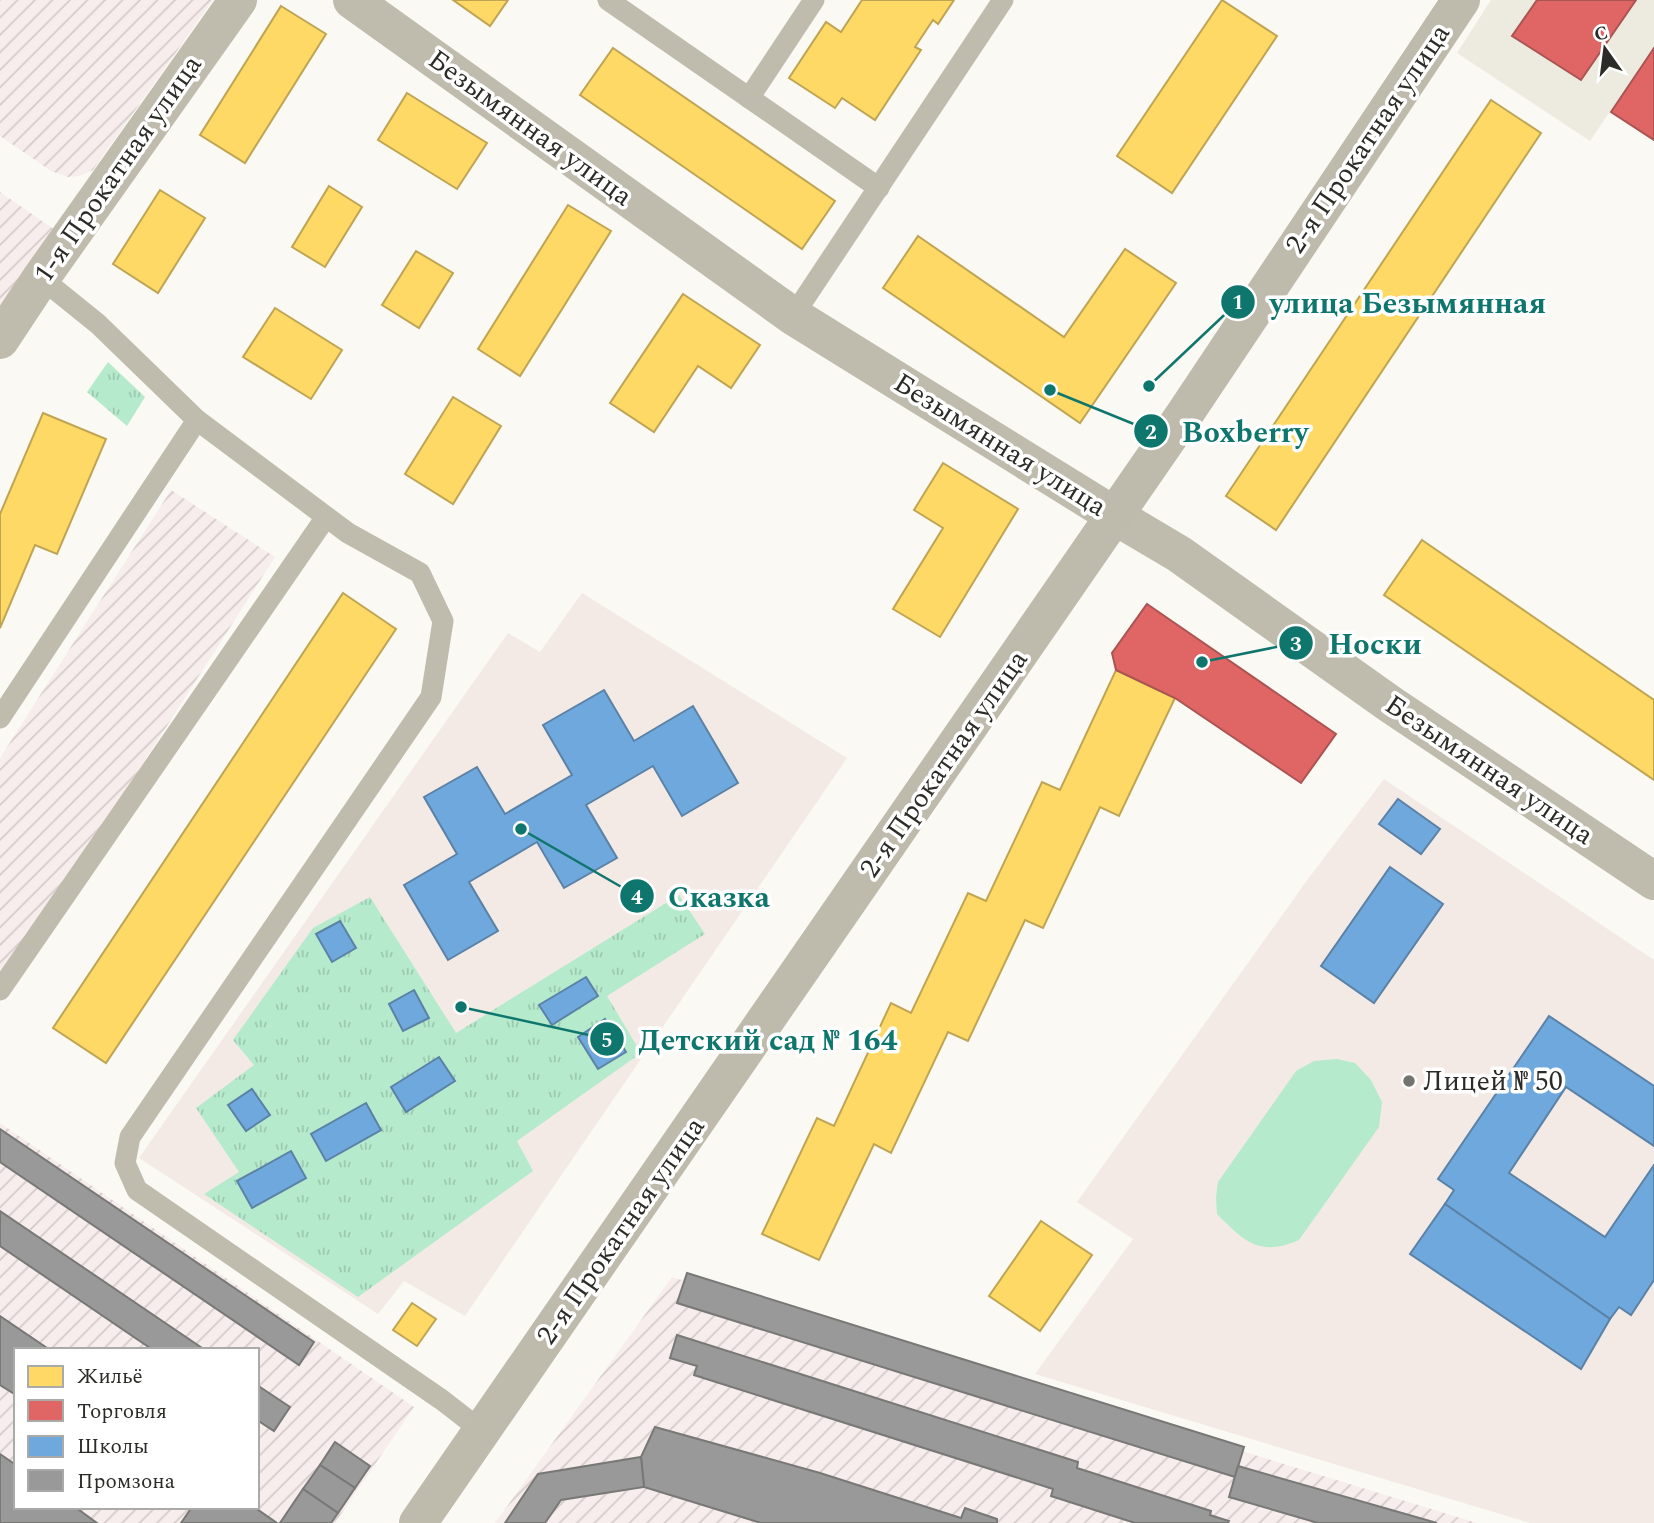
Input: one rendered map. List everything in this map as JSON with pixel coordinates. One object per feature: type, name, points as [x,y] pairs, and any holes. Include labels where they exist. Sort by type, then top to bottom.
[{"type":"street","name":"Безымянная улица","points":[[352,0],[793,316],[1179,554],[1390,704],[1654,881]]},
{"type":"street","name":"2-я Прокатная улица","points":[[418,1523],[1115,516],[1461,0]]},
{"type":"street","name":"1-я Прокатная улица","points":[[0,340],[226,4]]},
{"type":"lane","points":[[608,0],[879,188]]},
{"type":"lane","points":[[749,98],[814,0]]},
{"type":"lane","points":[[793,316],[1003,0]]},
{"type":"lane","points":[[40,278],[98,324],[197,420],[348,533],[420,573],[443,621],[431,697],[130,1137],[125,1163],[137,1190],[442,1400],[482,1431]]},
{"type":"lane","points":[[0,718],[197,420]]},
{"type":"lane","points":[[0,990],[326,517]]},
{"type":"shaded area","points":[[0,0],[213,0],[93,170],[68,177],[51,171],[0,136]]},
{"type":"shaded area","points":[[1491,0],[1654,0],[1654,46],[1590,141],[1457,53]]},
{"type":"shaded area","points":[[0,192],[58,232],[0,320]]},
{"type":"shaded area","points":[[171,490],[275,557],[0,987],[0,758]]},
{"type":"shaded area","points":[[582,593],[847,758],[465,1316],[404,1281],[378,1314],[139,1158],[508,633],[540,652]]},
{"type":"shaded area","name":"Лицей № 50","points":[[1384,779],[1654,960],[1654,1523],[1530,1523],[1035,1374],[1133,1239],[1077,1202],[1308,879]]},
{"type":"shaded area","points":[[0,1123],[414,1407],[335,1523],[0,1523]]},
{"type":"shaded area","points":[[672,1277],[1477,1523],[495,1523]]},
{"type":"green space","points":[[108,362],[145,397],[127,426],[87,392]]},
{"type":"green space","points":[[679,895],[705,934],[607,996],[641,1053],[517,1141],[533,1171],[358,1297],[204,1194],[239,1172],[196,1108],[254,1065],[233,1040],[313,928],[370,897],[456,1033]]},
{"type":"green space","points":[[1337,1059],[1355,1063],[1371,1080],[1382,1102],[1379,1127],[1299,1240],[1273,1247],[1254,1244],[1217,1214],[1218,1182],[1296,1071],[1314,1061]]},
{"type":"building: Жильё","points":[[453,0],[508,0],[490,26]]},
{"type":"building: Жильё","points":[[862,0],[954,0],[938,24],[933,20],[915,47],[921,50],[875,120],[842,98],[835,108],[789,78],[826,22],[841,32]]},
{"type":"building: Жильё","points":[[1222,0],[1277,36],[1172,193],[1117,156]]},
{"type":"building: Жильё","points":[[281,6],[326,34],[245,163],[200,135]]},
{"type":"building: Жильё","points":[[613,48],[835,201],[802,249],[580,95]]},
{"type":"building: Жильё","points":[[407,93],[487,143],[457,189],[378,140]]},
{"type":"building: Жильё","points":[[1491,100],[1541,133],[1276,530],[1226,496]]},
{"type":"building: Жильё","points":[[329,186],[362,207],[325,267],[292,247]]},
{"type":"building: Жильё","points":[[160,190],[205,218],[158,293],[113,264]]},
{"type":"building: Жильё","points":[[568,205],[611,231],[520,376],[478,349]]},
{"type":"building: Жильё","points":[[918,236],[1064,337],[1125,249],[1176,283],[1080,423],[883,288]]},
{"type":"building: Жильё","points":[[416,251],[453,273],[419,328],[382,305]]},
{"type":"building: Жильё","points":[[683,294],[760,345],[731,388],[698,366],[654,432],[610,403]]},
{"type":"building: Жильё","points":[[275,308],[342,350],[311,399],[243,357]]},
{"type":"building: Жильё","points":[[453,397],[501,426],[453,504],[405,474]]},
{"type":"building: Жильё","points":[[43,413],[106,439],[57,554],[35,545],[0,628],[0,514]]},
{"type":"building: Жильё","points":[[943,463],[1018,509],[940,637],[893,609],[943,528],[914,510]]},
{"type":"building: Жильё","points":[[1422,540],[1654,700],[1654,780],[1384,595]]},
{"type":"building: Жильё","points":[[343,593],[396,629],[106,1063],[53,1028]]},
{"type":"building: Жильё","points":[[1116,670],[1175,698],[1119,816],[1100,807],[1043,928],[1025,920],[968,1041],[948,1032],[891,1153],[874,1144],[819,1260],[762,1234],[817,1118],[834,1126],[891,1003],[911,1013],[968,893],[986,901],[1042,782],[1060,790]]},
{"type":"building: Жильё","points":[[1041,1221],[1092,1255],[1040,1331],[989,1296]]},
{"type":"building: Жильё","points":[[412,1303],[436,1319],[417,1346],[393,1330]]},
{"type":"building: Торговля","points":[[1537,0],[1636,0],[1581,80],[1512,36]]},
{"type":"building: Торговля","points":[[1654,48],[1654,140],[1611,112]]},
{"type":"building: Торговля","points":[[1147,604],[1336,734],[1301,783],[1175,698],[1116,670],[1112,653]]},
{"type":"building: Школы","points":[[604,690],[634,741],[693,706],[738,783],[682,816],[653,766],[586,805],[617,858],[564,888],[537,842],[469,882],[498,931],[448,960],[404,885],[457,854],[424,797],[477,767],[505,814],[572,775],[543,725]]},
{"type":"building: Школы","points":[[1398,799],[1440,829],[1421,854],[1379,824]]},
{"type":"building: Школы","points":[[1390,867],[1443,904],[1374,1003],[1321,966]]},
{"type":"building: Школы","points":[[340,921],[356,948],[332,962],[316,934]]},
{"type":"building: Школы","points":[[586,977],[598,996],[552,1025],[539,1005]]},
{"type":"building: Школы","points":[[414,990],[429,1018],[403,1031],[389,1004]]},
{"type":"building: Школы","points":[[1549,1016],[1654,1086],[1654,1146],[1566,1087],[1509,1173],[1605,1237],[1654,1165],[1654,1280],[1631,1315],[1619,1307],[1610,1319],[1445,1204],[1454,1190],[1438,1179]]},
{"type":"building: Школы","points":[[605,1019],[626,1052],[598,1069],[578,1037]]},
{"type":"building: Школы","points":[[439,1057],[455,1081],[406,1112],[391,1087]]},
{"type":"building: Школы","points":[[252,1089],[270,1115],[246,1131],[228,1105]]},
{"type":"building: Школы","points":[[366,1103],[381,1130],[326,1161],[311,1134]]},
{"type":"building: Школы","points":[[291,1151],[306,1178],[252,1208],[237,1181]]},
{"type":"building: Школы","points":[[1445,1204],[1610,1319],[1581,1369],[1410,1254]]},
{"type":"building: Промзона","points":[[0,1129],[314,1342],[299,1365],[0,1162]]},
{"type":"building: Промзона","points":[[0,1211],[202,1348],[150,1348],[0,1246]]},
{"type":"building: Промзона","points":[[687,1273],[1244,1447],[1235,1477],[677,1303]]},
{"type":"building: Промзона","points":[[0,1316],[47,1348],[14,1348],[14,1394],[0,1385]]},
{"type":"building: Промзона","points":[[677,1335],[1078,1462],[1077,1468],[1211,1511],[1210,1515],[1229,1521],[1135,1523],[1051,1496],[1053,1489],[694,1375],[697,1366],[670,1358]]},
{"type":"building: Промзона","points":[[259,1386],[290,1407],[274,1431],[259,1421]]},
{"type":"building: Промзона","points":[[655,1427],[820,1473],[961,1518],[965,1508],[997,1519],[997,1523],[761,1523],[644,1487],[641,1457]]},
{"type":"building: Промзона","points":[[335,1442],[370,1466],[355,1488],[320,1465]]},
{"type":"building: Промзона","points":[[0,1454],[14,1464],[14,1509],[78,1509],[97,1523],[0,1523]]},
{"type":"building: Промзона","points":[[641,1457],[644,1487],[561,1500],[545,1523],[505,1523],[538,1474]]},
{"type":"building: Промзона","points":[[320,1465],[355,1488],[338,1513],[303,1489]]},
{"type":"building: Промзона","points":[[1238,1466],[1437,1523],[1318,1523],[1229,1497]]},
{"type":"building: Промзона","points":[[303,1489],[338,1513],[331,1523],[280,1523]]},
{"type":"building: Промзона","points":[[191,1509],[257,1509],[277,1523],[181,1523]]},
{"type":"place","name":"улица Безымянная","points":[[1149,386]]},
{"type":"place","name":"Boxberry","points":[[1050,390]]},
{"type":"place","name":"Носки","points":[[1202,662]]},
{"type":"place","name":"Сказка","points":[[521,829]]},
{"type":"place","name":"Детский сад № 164","points":[[461,1007]]},
{"type":"place","name":"Лицей № 50","points":[[1409,1081]]}]
